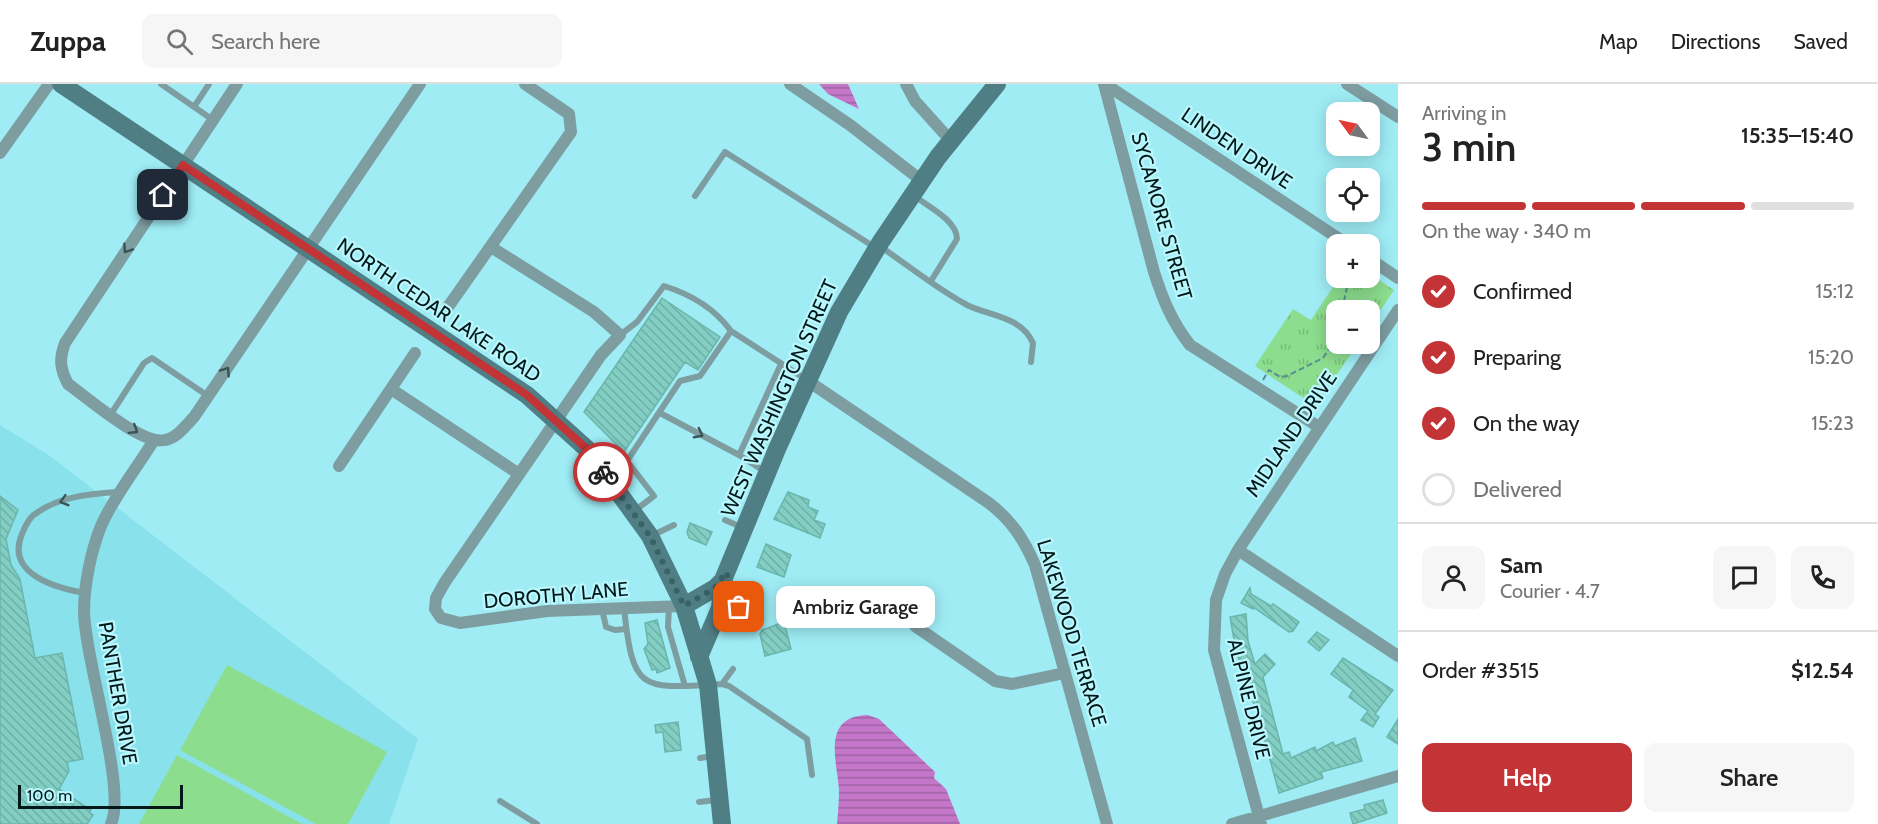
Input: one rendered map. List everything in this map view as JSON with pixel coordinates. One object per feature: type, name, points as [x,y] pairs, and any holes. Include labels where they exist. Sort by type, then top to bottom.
[{"type":"main road","name":"NORTH CEDAR LAKE ROAD","points":[[61,84],[527,395],[587,449],[650,536],[676,606],[699,657],[715,684],[708,757],[720,799],[722,824]]},
{"type":"main road","name":"WEST WASHINGTON STREET","points":[[725,576],[767,473],[839,312],[917,188],[997,84]]},
{"type":"main road","points":[[676,606],[715,588],[725,576]]},
{"type":"main road","points":[[699,657],[720,608],[725,576]]},
{"type":"street","points":[[0,153],[49,84]]},
{"type":"street","points":[[237,84],[65,343],[60,358],[62,372],[68,384],[139,434],[154,440],[166,440],[178,434],[208,397],[420,84]]},
{"type":"street","points":[[448,307],[571,132],[572,122],[568,114],[525,84]]},
{"type":"street","points":[[789,84],[850,125],[917,188]]},
{"type":"street","points":[[906,84],[915,101],[951,141]]},
{"type":"street","name":"LINDEN DRIVE","points":[[1105,84],[1332,234]]},
{"type":"street","name":"SYCAMORE STREET","points":[[1105,84],[1154,272],[1163,302],[1175,325],[1190,345],[1319,427]]},
{"type":"street","points":[[1347,84],[1398,117]]},
{"type":"street","points":[[391,389],[519,474],[601,355],[620,335],[594,312],[491,247]]},
{"type":"street","points":[[1380,266],[1398,278]]},
{"type":"street","name":"MIDLAND DRIVE","points":[[1238,550],[1398,310]]},
{"type":"street","points":[[339,466],[415,353]]},
{"type":"street","name":"LAKEWOOD TERRACE","points":[[808,381],[1008,519],[1023,538],[1035,565],[1107,824]]},
{"type":"street","name":"PANTHER DRIVE","points":[[111,824],[116,794],[86,645],[84,609],[91,562],[101,526],[154,440]]},
{"type":"street","name":"DOROTHY LANE","points":[[519,474],[436,598],[435,609],[441,618],[460,623],[547,611],[676,606]]},
{"type":"street","points":[[1238,550],[1398,656]]},
{"type":"street","name":"ALPINE DRIVE","points":[[1238,550],[1225,574],[1216,600],[1214,650],[1260,820]]},
{"type":"street","points":[[915,626],[996,681],[1012,684],[1065,673]]},
{"type":"street","points":[[1232,824],[1260,820],[1398,776]]},
{"type":"lane","points":[[161,84],[213,120]]},
{"type":"lane","points":[[194,107],[209,84]]},
{"type":"lane","points":[[695,196],[725,152],[878,247],[966,305],[996,313],[1025,332],[1033,343],[1031,362]]},
{"type":"lane","points":[[917,188],[953,225],[957,234],[957,239],[931,281]]},
{"type":"lane","points":[[620,335],[637,322],[664,286],[683,292],[722,319],[731,331],[808,381]]},
{"type":"lane","points":[[609,479],[627,461],[680,381],[700,376],[731,331]]},
{"type":"lane","points":[[111,414],[144,363],[152,358],[208,397]]},
{"type":"lane","points":[[739,455],[781,364]]},
{"type":"lane","points":[[660,413],[739,455],[767,473]]},
{"type":"lane","points":[[627,461],[654,496],[633,512]]},
{"type":"lane","points":[[87,593],[44,582],[24,567],[18,555],[21,536],[35,513],[51,505],[82,496],[122,492]]},
{"type":"lane","points":[[725,520],[744,529]]},
{"type":"lane","points":[[650,536],[675,525]]},
{"type":"lane","points":[[725,576],[739,607]]},
{"type":"lane","points":[[676,606],[668,627],[685,686]]},
{"type":"lane","points":[[624,608],[631,660],[644,680],[657,686],[715,684],[747,697],[807,739],[812,775]]},
{"type":"lane","points":[[602,609],[606,627],[615,630],[626,629]]},
{"type":"lane","points":[[715,684],[733,669]]},
{"type":"lane","points":[[699,802],[720,799]]},
{"type":"lane","points":[[500,801],[537,824]]},
{"type":"path","points":[[1257,388],[1269,370],[1280,377],[1287,376],[1323,358],[1326,353]]},
{"type":"shaded area","points":[[819,84],[848,84],[859,109],[828,94]]},
{"type":"shaded area","points":[[0,425],[50,456],[418,739],[389,824],[0,824]]},
{"type":"shaded area","points":[[868,715],[879,719],[935,772],[934,778],[946,789],[960,824],[837,824],[839,790],[835,742],[843,723],[853,717]]},
{"type":"green space","points":[[1380,281],[1394,290],[1380,311],[1380,300],[1326,300],[1326,354],[1351,354],[1320,399],[1308,401],[1255,366],[1293,309],[1311,320],[1332,288],[1380,288]]},
{"type":"green space","points":[[227,665],[387,752],[348,824],[316,824],[180,750]]},
{"type":"green space","points":[[177,755],[302,824],[139,824]]},
{"type":"building","points":[[662,298],[720,337],[698,370],[685,362],[624,452],[584,412]]},
{"type":"building","points":[[788,492],[809,500],[808,507],[818,511],[814,520],[825,524],[820,538],[774,519]]},
{"type":"building","points":[[0,496],[18,510],[6,539],[11,565],[20,579],[35,658],[62,653],[83,759],[67,762],[69,771],[59,789],[91,810],[89,812],[93,815],[87,824],[0,824]]},
{"type":"building","points":[[690,523],[712,532],[706,545],[689,538],[687,532]]},
{"type":"building","points":[[766,544],[791,555],[784,577],[757,567]]},
{"type":"building","points":[[1250,588],[1251,594],[1271,606],[1273,604],[1299,622],[1293,631],[1289,632],[1253,607],[1253,609],[1241,603]]},
{"type":"building","points":[[1246,614],[1248,641],[1255,664],[1265,654],[1275,664],[1263,677],[1283,754],[1289,752],[1291,758],[1315,747],[1316,751],[1333,742],[1335,746],[1355,738],[1362,761],[1321,772],[1323,778],[1279,793],[1259,719],[1236,651],[1230,617]]},
{"type":"building","points":[[657,620],[670,668],[657,673],[656,669],[652,670],[644,649],[648,644],[645,623]]},
{"type":"building","points":[[784,622],[791,649],[765,656],[760,634],[762,630]]},
{"type":"building","points":[[1317,632],[1329,640],[1319,651],[1308,642]]},
{"type":"building","points":[[1343,658],[1393,690],[1375,714],[1379,717],[1373,727],[1361,720],[1368,711],[1349,697],[1353,690],[1331,674]]},
{"type":"building","points":[[1398,719],[1398,744],[1387,737]]},
{"type":"building","points":[[678,722],[681,750],[665,752],[663,732],[656,733],[655,725]]},
{"type":"building","points":[[1383,800],[1387,813],[1353,824],[1350,813],[1365,809],[1364,805]]},
{"type":"way so far","points":[[603,472],[650,536],[684,606],[715,588],[723,580],[726,572],[739,607]]},
{"type":"place","name":"Ambriz Garage","points":[[739,607]]},
{"type":"route","points":[[163,195],[183,165],[527,395],[587,449],[603,472]]}]
